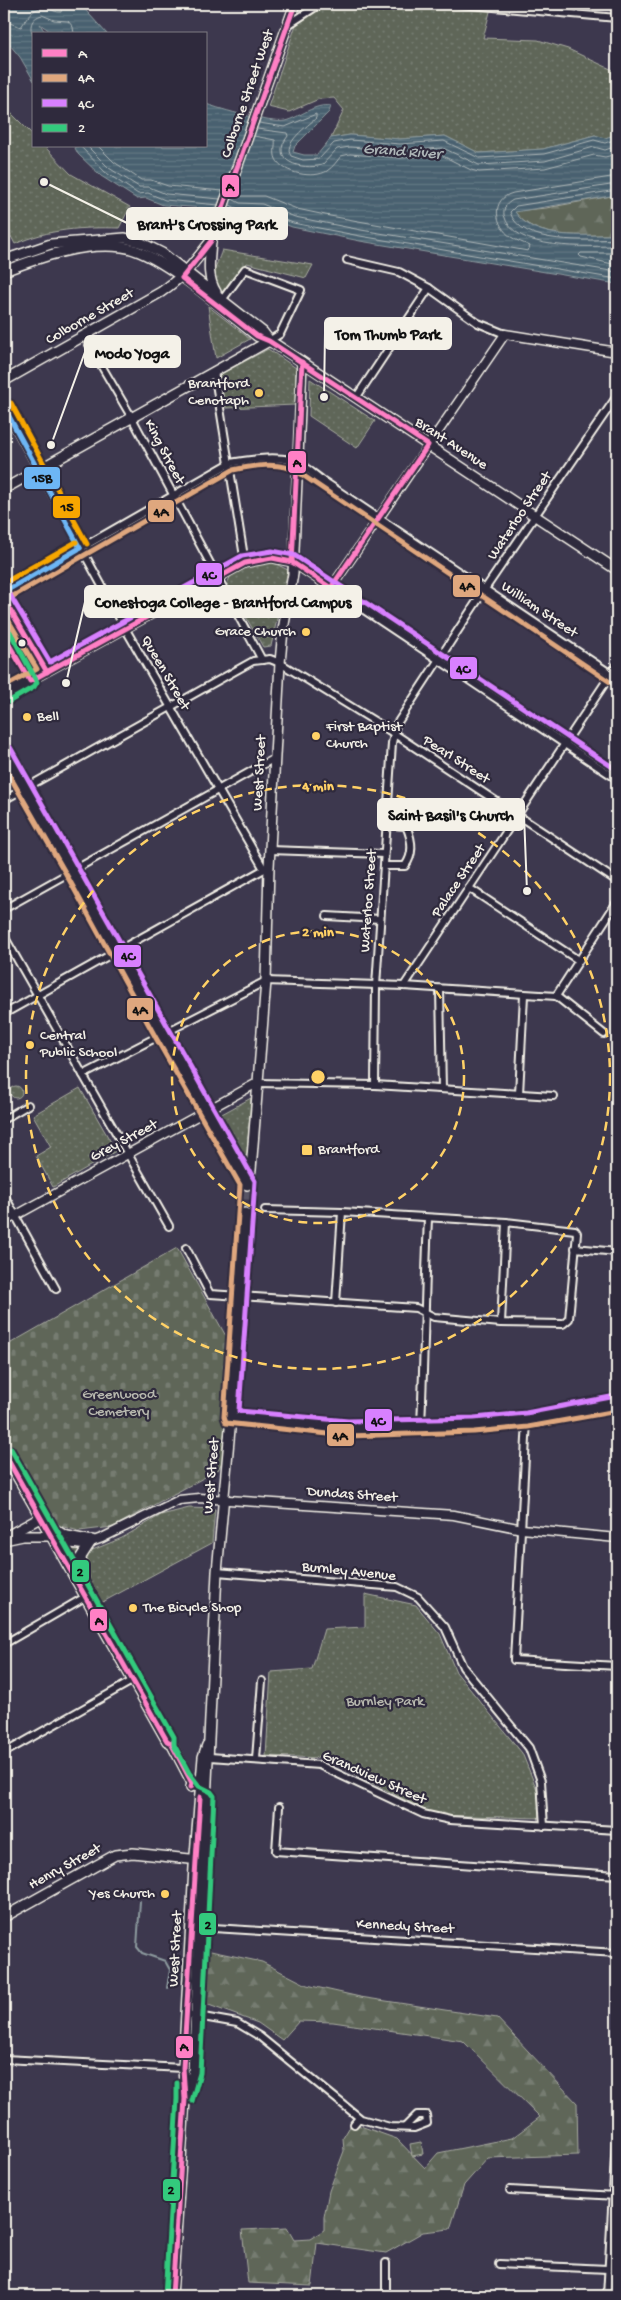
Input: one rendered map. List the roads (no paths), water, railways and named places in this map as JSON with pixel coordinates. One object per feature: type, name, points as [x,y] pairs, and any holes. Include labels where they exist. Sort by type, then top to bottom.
[{"type":"main road","name":"Colborne Street West","points":[[185,275],[212,241],[295,4]]},
{"type":"main road","points":[[4,260],[51,244],[125,238],[142,243],[162,253],[185,275]]},
{"type":"main road","points":[[212,241],[209,266],[210,280],[222,300]]},
{"type":"main road","points":[[4,271],[58,252],[99,246],[123,247],[140,252],[185,275]]},
{"type":"main road","name":"Brant Avenue","points":[[185,275],[264,332],[269,340]]},
{"type":"main road","name":"Brant Avenue","points":[[185,275],[257,336],[269,340],[617,570]]},
{"type":"main road","name":"Colborne Street","points":[[4,381],[161,292],[185,275]]},
{"type":"main road","points":[[4,489],[269,340]]},
{"type":"main road","name":"West Street","points":[[207,1112],[247,1184],[251,1170],[266,981],[266,868],[270,850],[280,663],[283,630],[290,599],[302,362]]},
{"type":"main road","points":[[4,751],[73,870],[162,1034],[207,1112]]},
{"type":"main road","name":"West Street","points":[[185,2099],[193,2073],[196,2015],[198,1860],[210,1757],[208,1742],[217,1572],[231,1418],[245,1214]]},
{"type":"main road","points":[[4,1453],[166,1741],[166,1746],[188,1785],[194,1793],[204,1798]]},
{"type":"main road","points":[[4,1539],[40,1518]]},
{"type":"main road","points":[[4,1539],[23,1536],[50,1536]]},
{"type":"main road","points":[[85,1597],[82,1557],[92,1540]]},
{"type":"main road","name":"West Street","points":[[204,1798],[203,1757],[208,1742]]},
{"type":"main road","name":"Henry Street","points":[[4,1917],[115,1855],[133,1853],[198,1860]]},
{"type":"main road","name":"West Street","points":[[172,2296],[185,2099],[183,2068],[186,2014],[196,1927]]},
{"type":"street","points":[[287,26],[320,4]]},
{"type":"street","points":[[459,4],[617,18]]},
{"type":"street","points":[[347,260],[399,272],[429,288],[478,323],[504,334],[617,352]]},
{"type":"street","points":[[222,300],[244,268],[301,290],[280,334],[269,340]]},
{"type":"street","points":[[356,398],[429,288]]},
{"type":"street","points":[[331,588],[504,334]]},
{"type":"street","name":"King Street","points":[[84,336],[132,418],[262,660]]},
{"type":"street","points":[[214,371],[245,563]]},
{"type":"street","name":"Waterloo Street","points":[[375,1085],[376,986],[384,854],[396,725],[440,661],[485,589],[617,396]]},
{"type":"street","name":"Queen Street","points":[[4,407],[169,707],[266,868]]},
{"type":"street","points":[[4,592],[230,463],[242,460],[287,459],[297,463]]},
{"type":"street","name":"William Street","points":[[297,463],[614,676]]},
{"type":"street","points":[[4,695],[245,563],[272,558],[292,562],[617,778]]},
{"type":"street","points":[[4,800],[253,661],[270,659],[280,663]]},
{"type":"street","name":"Pearl Street","points":[[280,663],[394,734],[617,881]]},
{"type":"street","name":"Palace Street","points":[[404,986],[564,744],[614,676],[617,665]]},
{"type":"street","points":[[4,909],[275,758]]},
{"type":"street","points":[[384,866],[405,866],[410,859],[411,836],[406,826],[387,825]]},
{"type":"street","points":[[270,850],[384,854]]},
{"type":"street","points":[[4,1014],[266,868]]},
{"type":"street","points":[[469,888],[578,960]]},
{"type":"street","points":[[556,996],[617,902]]},
{"type":"street","points":[[327,916],[380,919]]},
{"type":"street","points":[[4,936],[36,996],[169,1226]]},
{"type":"street","points":[[83,1075],[266,981],[404,986],[440,990],[556,996],[604,1034]]},
{"type":"street","points":[[440,990],[442,1089]]},
{"type":"street","points":[[519,1094],[524,995]]},
{"type":"street","points":[[257,1083],[375,1085],[553,1096]]},
{"type":"street","name":"Grey Street","points":[[4,1222],[257,1083]]},
{"type":"street","points":[[4,1119],[28,1105]]},
{"type":"street","points":[[4,1195],[56,1289]]},
{"type":"street","points":[[186,1248],[210,1294],[416,1308],[434,1317],[501,1323],[567,1323],[577,1233],[571,1229],[506,1222],[342,1212],[265,1210]]},
{"type":"street","points":[[336,1302],[342,1212]]},
{"type":"street","points":[[421,1426],[426,1324],[428,1218]]},
{"type":"street","points":[[501,1323],[506,1222]]},
{"type":"street","points":[[575,1248],[617,1252]]},
{"type":"street","points":[[231,1418],[348,1429],[474,1425],[527,1420],[617,1403]]},
{"type":"street","points":[[527,1420],[514,1660],[617,1666]]},
{"type":"street","name":"Dundas Street","points":[[50,1536],[74,1545],[83,1545],[92,1540],[102,1538],[180,1500],[199,1498],[454,1515],[563,1534],[617,1538]]},
{"type":"street","points":[[40,1518],[65,1535],[92,1540]]},
{"type":"street","name":"Burnley Avenue","points":[[217,1572],[397,1587],[418,1597],[445,1627],[463,1667],[529,1748],[541,1781],[544,1826]]},
{"type":"street","points":[[4,1644],[85,1597]]},
{"type":"street","points":[[4,1753],[132,1681]]},
{"type":"street","points":[[256,1759],[262,1681]]},
{"type":"street","name":"Grandview Street","points":[[210,1757],[319,1765],[423,1814],[450,1820],[617,1830]]},
{"type":"street","points":[[279,1806],[276,1851],[617,1875]]},
{"type":"street","name":"Kennedy Street","points":[[196,1927],[617,1953]]},
{"type":"street","points":[[186,2014],[237,2023],[259,2036],[359,2118],[390,2127],[404,2127]]},
{"type":"street","points":[[4,2059],[183,2068]]},
{"type":"street","points":[[354,2124],[359,2118]]},
{"type":"street","points":[[607,2296],[615,2196],[617,2122]]},
{"type":"street","points":[[510,2190],[615,2196]]},
{"type":"street","points":[[386,2263],[386,2296]]},
{"type":"street","points":[[498,2264],[608,2269]]},
{"type":"water","points":[[4,4],[80,4],[105,32],[51,32],[40,24],[45,32],[32,32],[32,78],[20,57],[4,38]]},
{"type":"water","name":"Grand River","points":[[208,105],[246,116],[278,121],[291,119],[313,108],[331,106],[329,112],[295,146],[293,152],[304,155],[317,155],[331,138],[350,135],[400,139],[445,136],[479,153],[543,149],[595,135],[605,138],[617,134],[617,195],[515,212],[524,222],[548,232],[576,235],[617,235],[617,284],[360,241],[292,227],[259,214],[235,214],[230,210],[163,205],[146,198],[137,199],[101,176],[78,154],[75,148],[208,148]]},
{"type":"waterway","points":[[140,1901],[137,1947],[142,1953],[165,1961],[170,1970],[167,1988]]},
{"type":"tunnel","points":[[245,1213],[247,1185]]},
{"type":"place","name":"Brant's Crossing Park","points":[[44,182]]},
{"type":"place","name":"Brantford Cenotaph","points":[[259,393]]},
{"type":"place","name":"Tom Thumb Park","points":[[324,397]]},
{"type":"place","name":"Modo Yoga","points":[[51,445]]},
{"type":"place","name":"Grace Church","points":[[306,632]]},
{"type":"place","name":"Conestoga College - Brantford Campus","points":[[66,683]]},
{"type":"place","name":"Bell","points":[[27,717]]},
{"type":"place","name":"First Baptist Church","points":[[316,736]]},
{"type":"place","name":"Saint Basil's Church","points":[[527,891]]},
{"type":"place","name":"Central Public School","points":[[30,1045]]},
{"type":"place","name":"Brantford","points":[[307,1150]]},
{"type":"place","name":"The Bicycle Shop","points":[[133,1608]]},
{"type":"place","name":"Yes Church","points":[[165,1894]]},
{"type":"park label","name":"Greenwood Cemetery","points":[[119,1404]]},
{"type":"park label","name":"Burnley Park","points":[[385,1702]]}]
